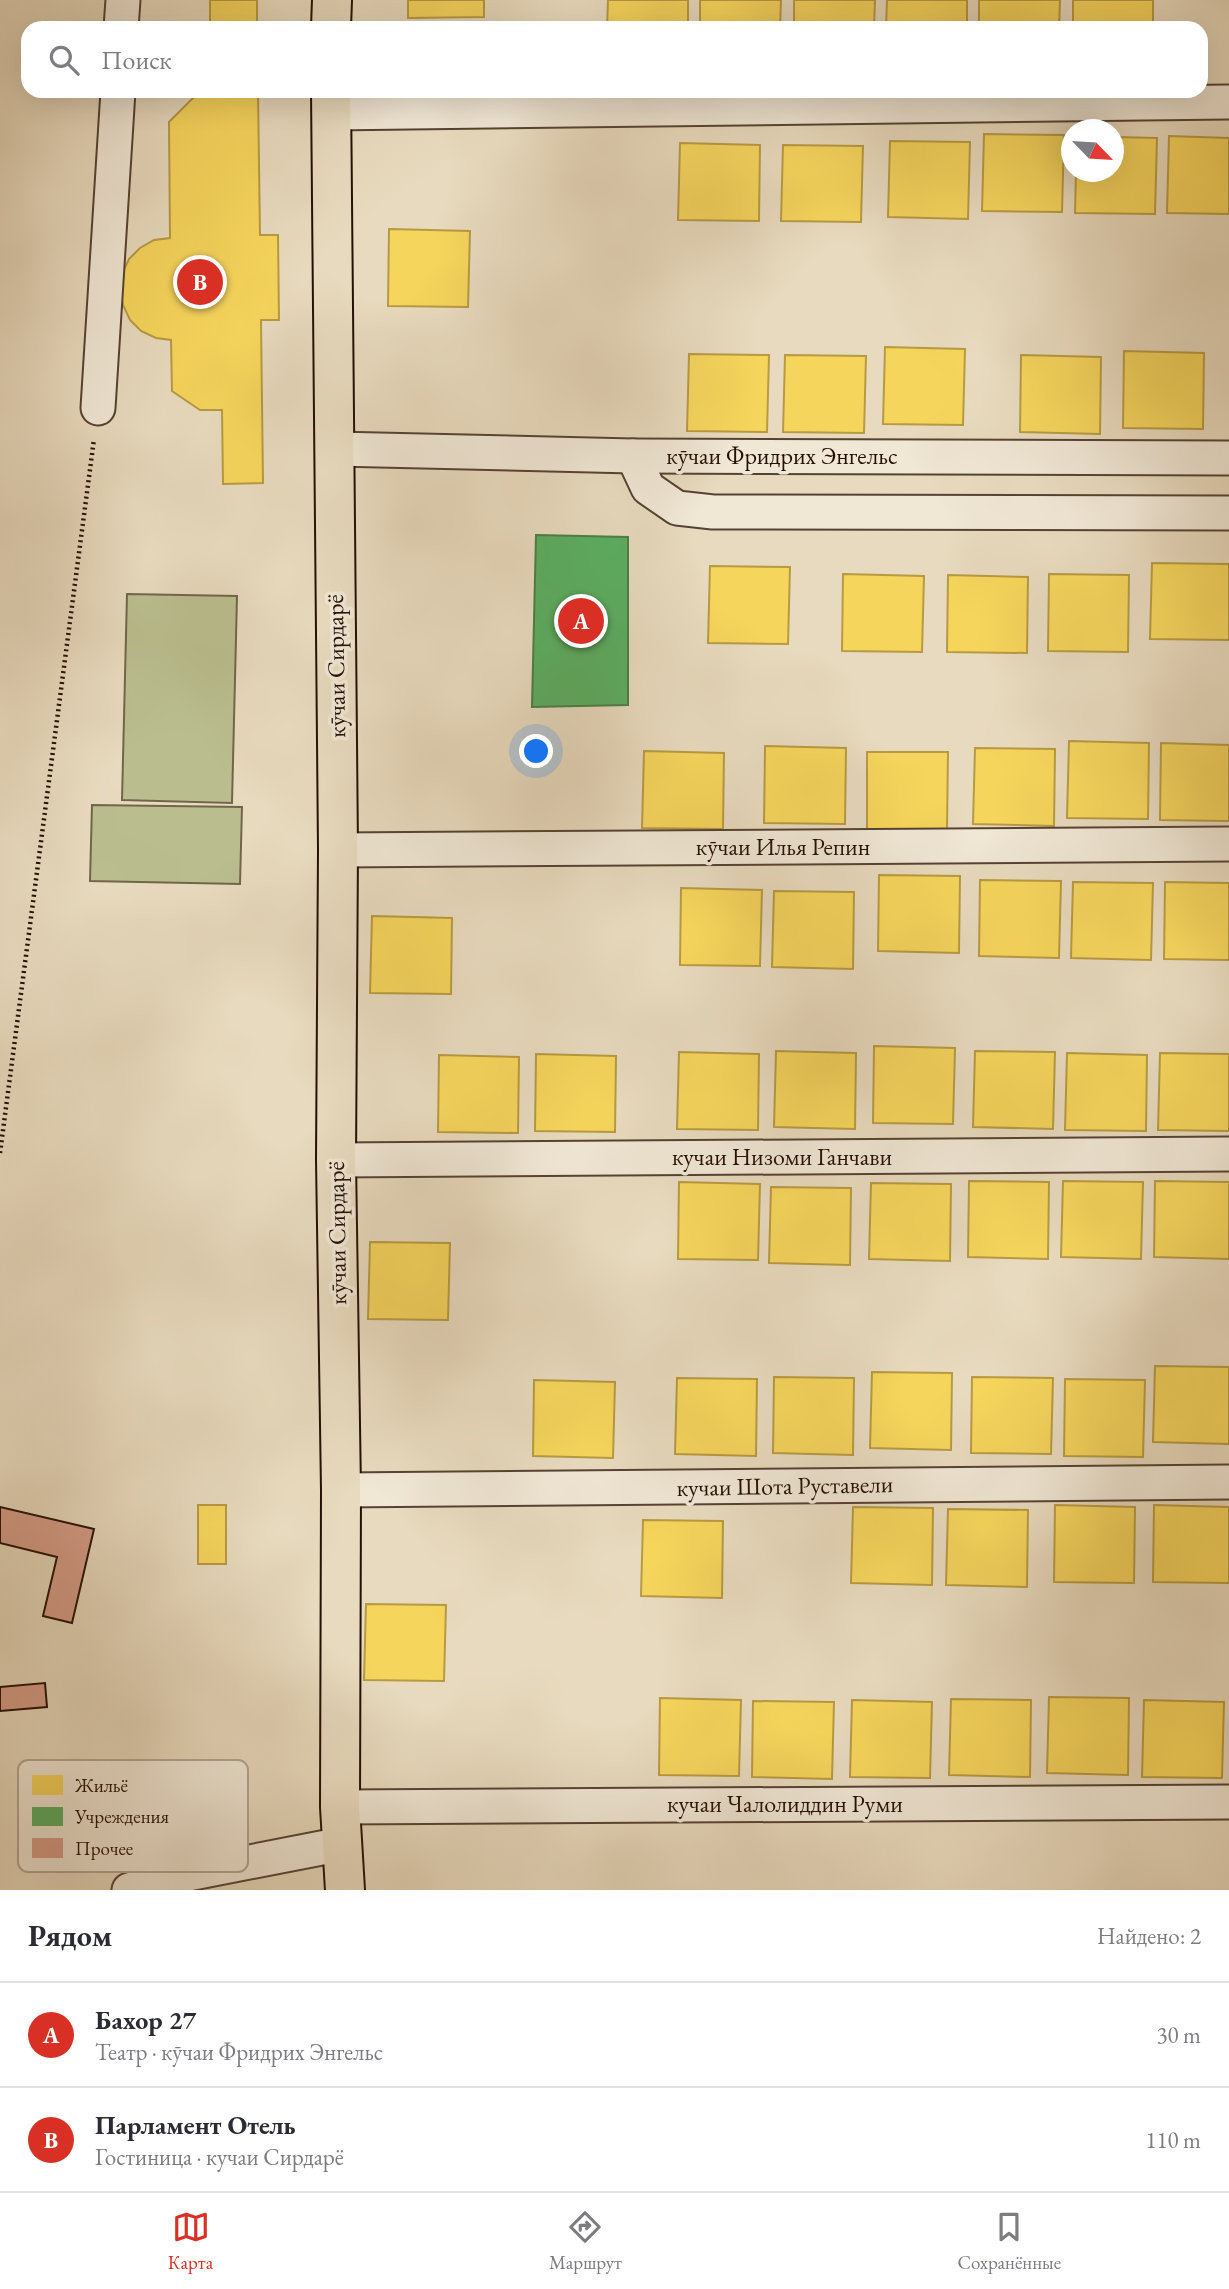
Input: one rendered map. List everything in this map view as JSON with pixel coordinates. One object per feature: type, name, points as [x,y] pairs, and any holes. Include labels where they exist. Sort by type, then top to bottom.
[{"type":"main road","points":[[331,21],[332,0]]},
{"type":"main road","name":"кӯчаи Сирдарё","points":[[331,102],[338,850],[336,1160],[341,1490],[341,1825],[345,1890]]},
{"type":"street","points":[[122,21],[123,0]]},
{"type":"street","points":[[98,408],[118,98]]},
{"type":"street","points":[[331,102],[1229,102]]},
{"type":"street","name":"кӯчаи Фридрих Энгельс","points":[[335,449],[633,456],[1229,458]]},
{"type":"street","points":[[633,456],[648,488],[677,508],[727,512],[1229,513]]},
{"type":"street","name":"кӯчаи Илья Репин","points":[[338,850],[1229,844]]},
{"type":"street","name":"кучаи Низоми Ганчави","points":[[336,1160],[1229,1154]]},
{"type":"street","name":"кучаи Шота Руставели","points":[[341,1490],[1229,1482]]},
{"type":"street","name":"кучаи Чалолиддин Руми","points":[[248,1855],[341,1825],[1229,1802]]},
{"type":"street","name":"кучаи Чалолиддин Руми","points":[[129,1890],[194,1872]]},
{"type":"path","points":[[0,1153],[98,408]]},
{"type":"green space","points":[[127,594],[237,596],[232,803],[122,800]]},
{"type":"green space","points":[[92,805],[242,807],[240,884],[90,881]]},
{"type":"building: Жильё","points":[[210,0],[257,0],[257,21],[210,21]]},
{"type":"building: Жильё","points":[[408,0],[484,0],[484,17],[408,18]]},
{"type":"building: Жильё","points":[[608,0],[688,0],[688,21],[607,21]]},
{"type":"building: Жильё","points":[[700,0],[781,0],[780,21],[700,21]]},
{"type":"building: Жильё","points":[[794,0],[875,0],[874,21],[794,21]]},
{"type":"building: Жильё","points":[[887,0],[967,0],[967,21],[886,21]]},
{"type":"building: Жильё","points":[[979,0],[1060,0],[1059,21],[979,21]]},
{"type":"building: Жильё","points":[[1073,0],[1153,0],[1153,21],[1073,21]]},
{"type":"building: Жильё","points":[[193,98],[258,98],[260,235],[278,235],[279,320],[261,320],[263,483],[223,484],[222,410],[200,410],[172,391],[171,340],[156,338],[141,331],[130,320],[123,305],[120,289],[122,274],[129,259],[140,248],[154,240],[170,238],[169,122]]},
{"type":"building: Жильё","points":[[984,134],[1061,135],[1062,212],[982,211]]},
{"type":"building: Жильё","points":[[1169,136],[1229,138],[1229,214],[1167,213]]},
{"type":"building: Жильё","points":[[1124,137],[1157,138],[1155,214],[1075,213],[1076,182],[1124,182]]},
{"type":"building: Жильё","points":[[890,141],[970,142],[968,219],[888,217]]},
{"type":"building: Жильё","points":[[680,143],[760,145],[759,221],[678,220]]},
{"type":"building: Жильё","points":[[783,145],[863,146],[861,222],[781,221]]},
{"type":"building: Жильё","points":[[389,229],[470,231],[468,307],[388,306]]},
{"type":"building: Жильё","points":[[885,347],[965,349],[963,425],[883,424]]},
{"type":"building: Жильё","points":[[1124,351],[1204,353],[1203,429],[1123,428]]},
{"type":"building: Жильё","points":[[689,354],[769,355],[767,432],[687,431]]},
{"type":"building: Жильё","points":[[785,355],[866,356],[864,433],[783,432]]},
{"type":"building: Жильё","points":[[1021,355],[1101,357],[1100,434],[1020,432]]},
{"type":"building: Жильё","points":[[1152,563],[1229,564],[1229,640],[1150,639]]},
{"type":"building: Жильё","points":[[710,566],[790,567],[788,644],[708,643]]},
{"type":"building: Жильё","points":[[843,574],[924,576],[922,652],[842,651]]},
{"type":"building: Жильё","points":[[1049,574],[1129,575],[1128,652],[1048,651]]},
{"type":"building: Жильё","points":[[948,575],[1028,577],[1027,653],[947,652]]},
{"type":"building: Жильё","points":[[1069,741],[1149,743],[1148,819],[1067,818]]},
{"type":"building: Жильё","points":[[1161,743],[1229,745],[1229,821],[1160,820]]},
{"type":"building: Жильё","points":[[765,746],[846,748],[845,824],[764,823]]},
{"type":"building: Жильё","points":[[975,748],[1055,749],[1054,826],[973,824]]},
{"type":"building: Жильё","points":[[644,751],[724,753],[723,829],[642,828]]},
{"type":"building: Жильё","points":[[867,752],[948,752],[947,829],[867,829]]},
{"type":"building: Жильё","points":[[879,875],[960,876],[959,953],[878,951]]},
{"type":"building: Жильё","points":[[980,880],[1061,881],[1059,958],[979,956]]},
{"type":"building: Жильё","points":[[1073,882],[1153,883],[1151,960],[1071,958]]},
{"type":"building: Жильё","points":[[1165,882],[1229,883],[1229,960],[1164,959]]},
{"type":"building: Жильё","points":[[681,888],[762,890],[760,966],[680,965]]},
{"type":"building: Жильё","points":[[774,891],[854,892],[853,969],[772,967]]},
{"type":"building: Жильё","points":[[372,916],[452,918],[451,994],[370,993]]},
{"type":"building: Жильё","points":[[874,1046],[955,1048],[953,1124],[873,1123]]},
{"type":"building: Жильё","points":[[776,1051],[856,1053],[855,1129],[774,1127]]},
{"type":"building: Жильё","points":[[975,1051],[1055,1052],[1053,1129],[973,1127]]},
{"type":"building: Жильё","points":[[679,1052],[759,1054],[758,1130],[677,1129]]},
{"type":"building: Жильё","points":[[1067,1053],[1147,1055],[1146,1131],[1065,1130]]},
{"type":"building: Жильё","points":[[1160,1053],[1229,1054],[1229,1131],[1158,1130]]},
{"type":"building: Жильё","points":[[536,1054],[616,1056],[615,1132],[535,1131]]},
{"type":"building: Жильё","points":[[439,1055],[519,1057],[518,1133],[438,1132]]},
{"type":"building: Жильё","points":[[969,1181],[1049,1182],[1048,1259],[968,1257]]},
{"type":"building: Жильё","points":[[1063,1181],[1143,1182],[1141,1259],[1061,1257]]},
{"type":"building: Жильё","points":[[1155,1181],[1229,1182],[1229,1259],[1154,1257]]},
{"type":"building: Жильё","points":[[679,1182],[760,1184],[758,1260],[678,1259]]},
{"type":"building: Жильё","points":[[871,1183],[951,1184],[950,1261],[869,1259]]},
{"type":"building: Жильё","points":[[771,1187],[851,1188],[850,1265],[769,1263]]},
{"type":"building: Жильё","points":[[370,1242],[450,1243],[448,1320],[368,1319]]},
{"type":"building: Жильё","points":[[1155,1366],[1229,1367],[1229,1444],[1153,1442]]},
{"type":"building: Жильё","points":[[872,1372],[952,1373],[951,1450],[870,1448]]},
{"type":"building: Жильё","points":[[774,1377],[854,1378],[853,1455],[773,1453]]},
{"type":"building: Жильё","points":[[972,1377],[1053,1378],[1051,1454],[971,1453]]},
{"type":"building: Жильё","points":[[677,1378],[757,1379],[756,1456],[675,1454]]},
{"type":"building: Жильё","points":[[1065,1379],[1145,1380],[1143,1457],[1064,1456]]},
{"type":"building: Жильё","points":[[534,1380],[615,1382],[613,1458],[533,1456]]},
{"type":"building: Жильё","points":[[198,1505],[226,1505],[226,1564],[198,1564]]},
{"type":"building: Жильё","points":[[1055,1505],[1135,1507],[1134,1583],[1054,1582]]},
{"type":"building: Жильё","points":[[1154,1505],[1229,1507],[1229,1583],[1153,1582]]},
{"type":"building: Жильё","points":[[853,1507],[933,1508],[932,1585],[851,1583]]},
{"type":"building: Жильё","points":[[948,1509],[1028,1510],[1027,1587],[946,1585]]},
{"type":"building: Жильё","points":[[643,1520],[723,1521],[722,1598],[641,1596]]},
{"type":"building: Жильё","points":[[366,1604],[446,1605],[444,1681],[364,1680]]},
{"type":"building: Жильё","points":[[1049,1697],[1129,1698],[1128,1775],[1047,1773]]},
{"type":"building: Жильё","points":[[660,1698],[741,1700],[739,1776],[659,1775]]},
{"type":"building: Жильё","points":[[951,1699],[1031,1700],[1030,1777],[949,1775]]},
{"type":"building: Жильё","points":[[852,1700],[932,1702],[930,1778],[850,1777]]},
{"type":"building: Жильё","points":[[1144,1700],[1224,1702],[1222,1778],[1142,1777]]},
{"type":"building: Жильё","points":[[753,1701],[834,1702],[832,1779],[752,1777]]},
{"type":"building: Учреждения","points":[[536,535],[628,537],[628,705],[532,707]]},
{"type":"building: Прочее","points":[[0,1507],[94,1529],[72,1623],[43,1616],[57,1557],[0,1543]]},
{"type":"building: Прочее","points":[[45,1683],[47,1707],[0,1711],[0,1687]]},
{"type":"place","name":"Парламент Отель","points":[[200,282]]},
{"type":"place","name":"Бахор 27","points":[[581,621]]}]
